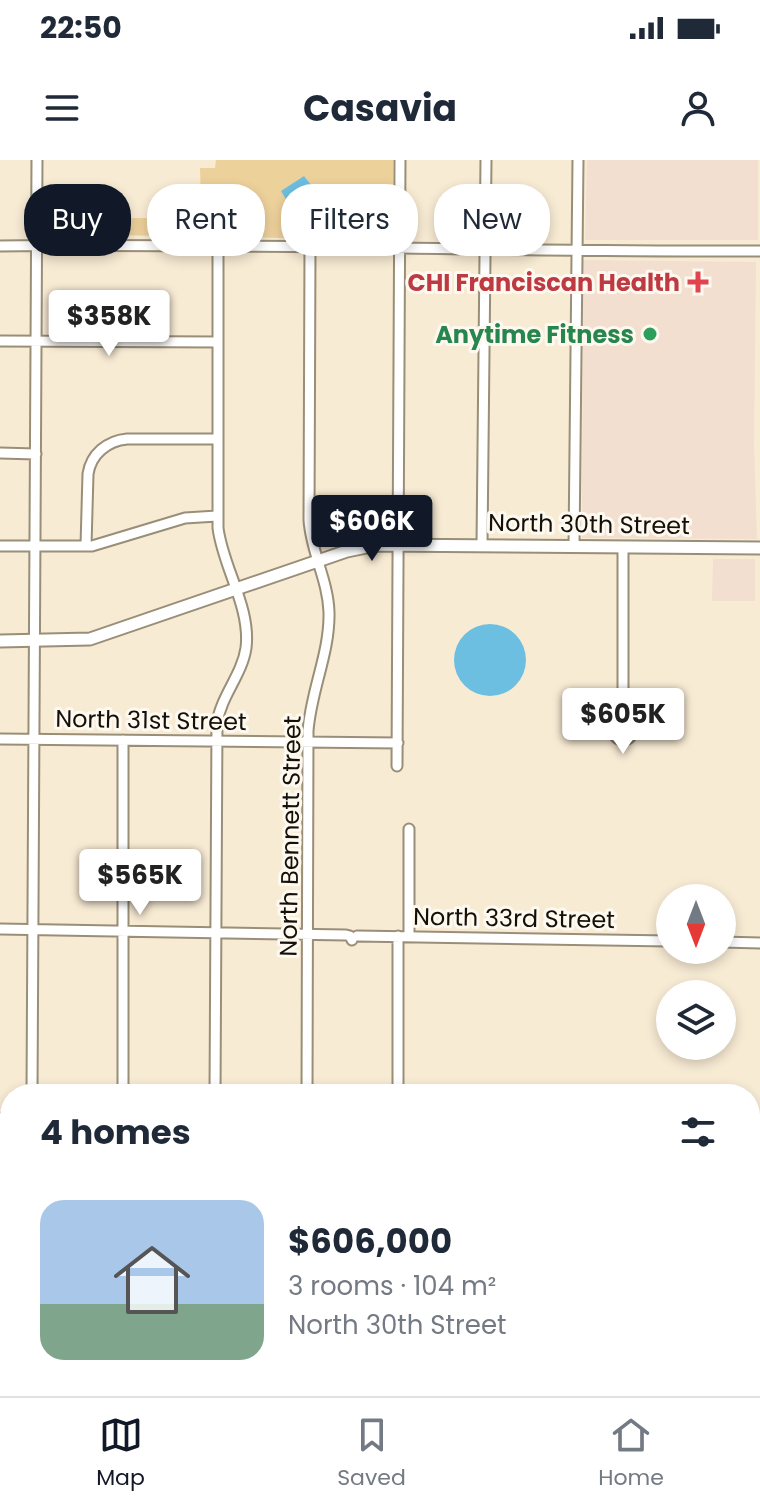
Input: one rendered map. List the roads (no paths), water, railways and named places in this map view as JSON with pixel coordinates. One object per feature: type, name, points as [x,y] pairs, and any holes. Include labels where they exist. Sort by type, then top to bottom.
[{"type":"main road","name":"North 30th Street","points":[[0,641],[90,639],[358,548],[399,543],[760,548]]},
{"type":"main road","points":[[760,1240],[760,1325]]},
{"type":"street","points":[[37,160],[37,184]]},
{"type":"street","points":[[400,160],[400,184]]},
{"type":"street","points":[[486,160],[486,184]]},
{"type":"street","points":[[574,546],[578,160]]},
{"type":"street","points":[[0,246],[24,246]]},
{"type":"street","points":[[550,251],[760,251]]},
{"type":"street","points":[[32,1084],[37,256]]},
{"type":"street","points":[[215,1084],[216,741],[219,711],[243,660],[246,644],[245,622],[221,546],[217,516],[218,256]]},
{"type":"street","name":"North Bennett Street","points":[[307,1084],[308,742],[310,713],[329,626],[328,601],[311,540],[309,520],[310,256]]},
{"type":"street","points":[[397,766],[400,256]]},
{"type":"street","points":[[482,545],[485,256]]},
{"type":"street","points":[[0,341],[218,342]]},
{"type":"street","points":[[86,546],[89,465],[101,450],[127,439],[217,439]]},
{"type":"street","points":[[0,453],[36,454]]},
{"type":"street","points":[[0,546],[86,546],[185,518],[217,516]]},
{"type":"street","points":[[623,547],[623,720]]},
{"type":"street","name":"North 31st Street","points":[[0,739],[398,743]]},
{"type":"street","points":[[123,740],[123,1084]]},
{"type":"street","points":[[398,1084],[409,829]]},
{"type":"street","name":"North 33rd Street","points":[[0,929],[308,934],[355,938],[403,936],[656,941]]},
{"type":"street","points":[[736,942],[760,943]]},
{"type":"water","points":[[304,176],[310,184],[292,184]]},
{"type":"water","points":[[483,624],[497,624],[516,634],[526,653],[526,667],[516,686],[497,696],[483,696],[464,686],[454,667],[454,653],[464,634]]},
{"type":"place","name":"CHI Franciscan Health","points":[[698,282]]},
{"type":"place","name":"Anytime Fitness","points":[[650,334]]}]
